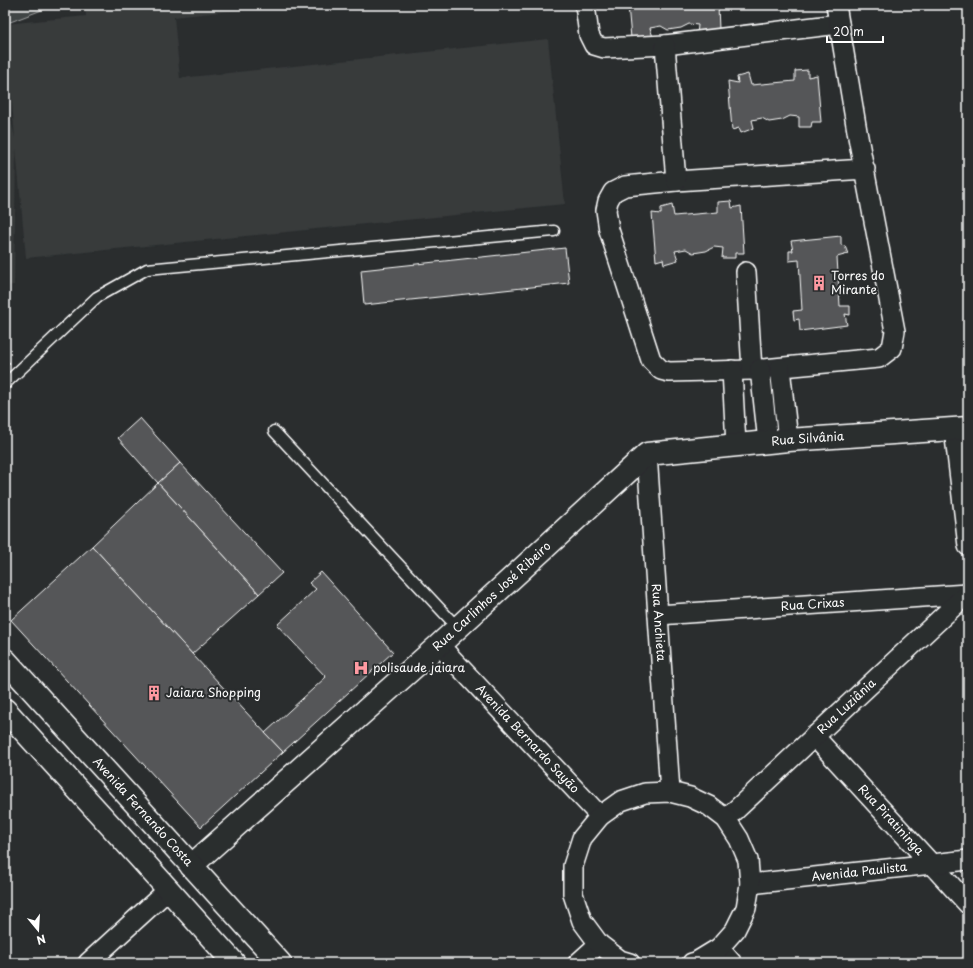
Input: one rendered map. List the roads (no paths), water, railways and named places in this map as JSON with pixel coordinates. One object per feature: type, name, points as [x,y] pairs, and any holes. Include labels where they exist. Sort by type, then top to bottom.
[{"type":"street","points":[[585,5],[589,36],[594,44],[604,48],[666,45],[839,24]]},
{"type":"street","points":[[836,5],[895,331],[892,348],[879,358],[756,370],[669,372],[661,370],[651,360],[609,230],[606,210],[608,201],[613,192],[625,186],[676,180],[865,169]]},
{"type":"street","points":[[666,45],[676,180]]},
{"type":"street","points":[[746,272],[756,370],[778,441]]},
{"type":"street","points":[[778,441],[780,368]]},
{"type":"street","points":[[732,370],[736,445]]},
{"type":"street","points":[[961,429],[968,546]]},
{"type":"street","name":"Rua Silvânia","points":[[647,454],[778,441],[961,429]]},
{"type":"street","name":"Rua Carlinhos José Ribeiro","points":[[191,866],[458,628],[647,454]]},
{"type":"street","name":"Rua Anchieta","points":[[647,454],[670,792]]},
{"type":"street","name":"Rua Crixas","points":[[658,615],[968,594]]},
{"type":"street","name":"Rua Luziânia","points":[[726,819],[968,594]]},
{"type":"street","name":"Avenida Bernardo Sayão","points":[[439,645],[600,816]]},
{"type":"street","name":"Avenida Fernando Costa","points":[[5,660],[280,963]]},
{"type":"street","points":[[5,710],[234,963]]},
{"type":"street","name":"Rua Piratininga","points":[[814,736],[968,904]]},
{"type":"street","points":[[630,963],[620,960],[599,944],[582,921],[573,894],[573,866],[582,838],[600,816],[621,802],[644,793],[670,792],[697,800],[709,806],[726,819],[739,838],[748,860],[750,884],[746,908],[735,930],[719,948],[692,963]]},
{"type":"street","points":[[140,858],[158,869],[176,870],[191,866]]},
{"type":"street","name":"Avenida Paulista","points":[[750,884],[968,860]]},
{"type":"street","points":[[88,963],[168,890]]},
{"type":"street","points":[[578,963],[599,944]]},
{"type":"street","points":[[719,948],[732,963]]},
{"type":"lane","points":[[5,384],[97,297],[147,269],[554,231]]},
{"type":"lane","points":[[274,430],[458,628]]},
{"type":"place","name":"Torres do Mirante","points":[[819,283]]},
{"type":"place","name":"polisaude jaiara","points":[[361,668]]},
{"type":"place","name":"Jaiara Shopping","points":[[154,693]]}]
